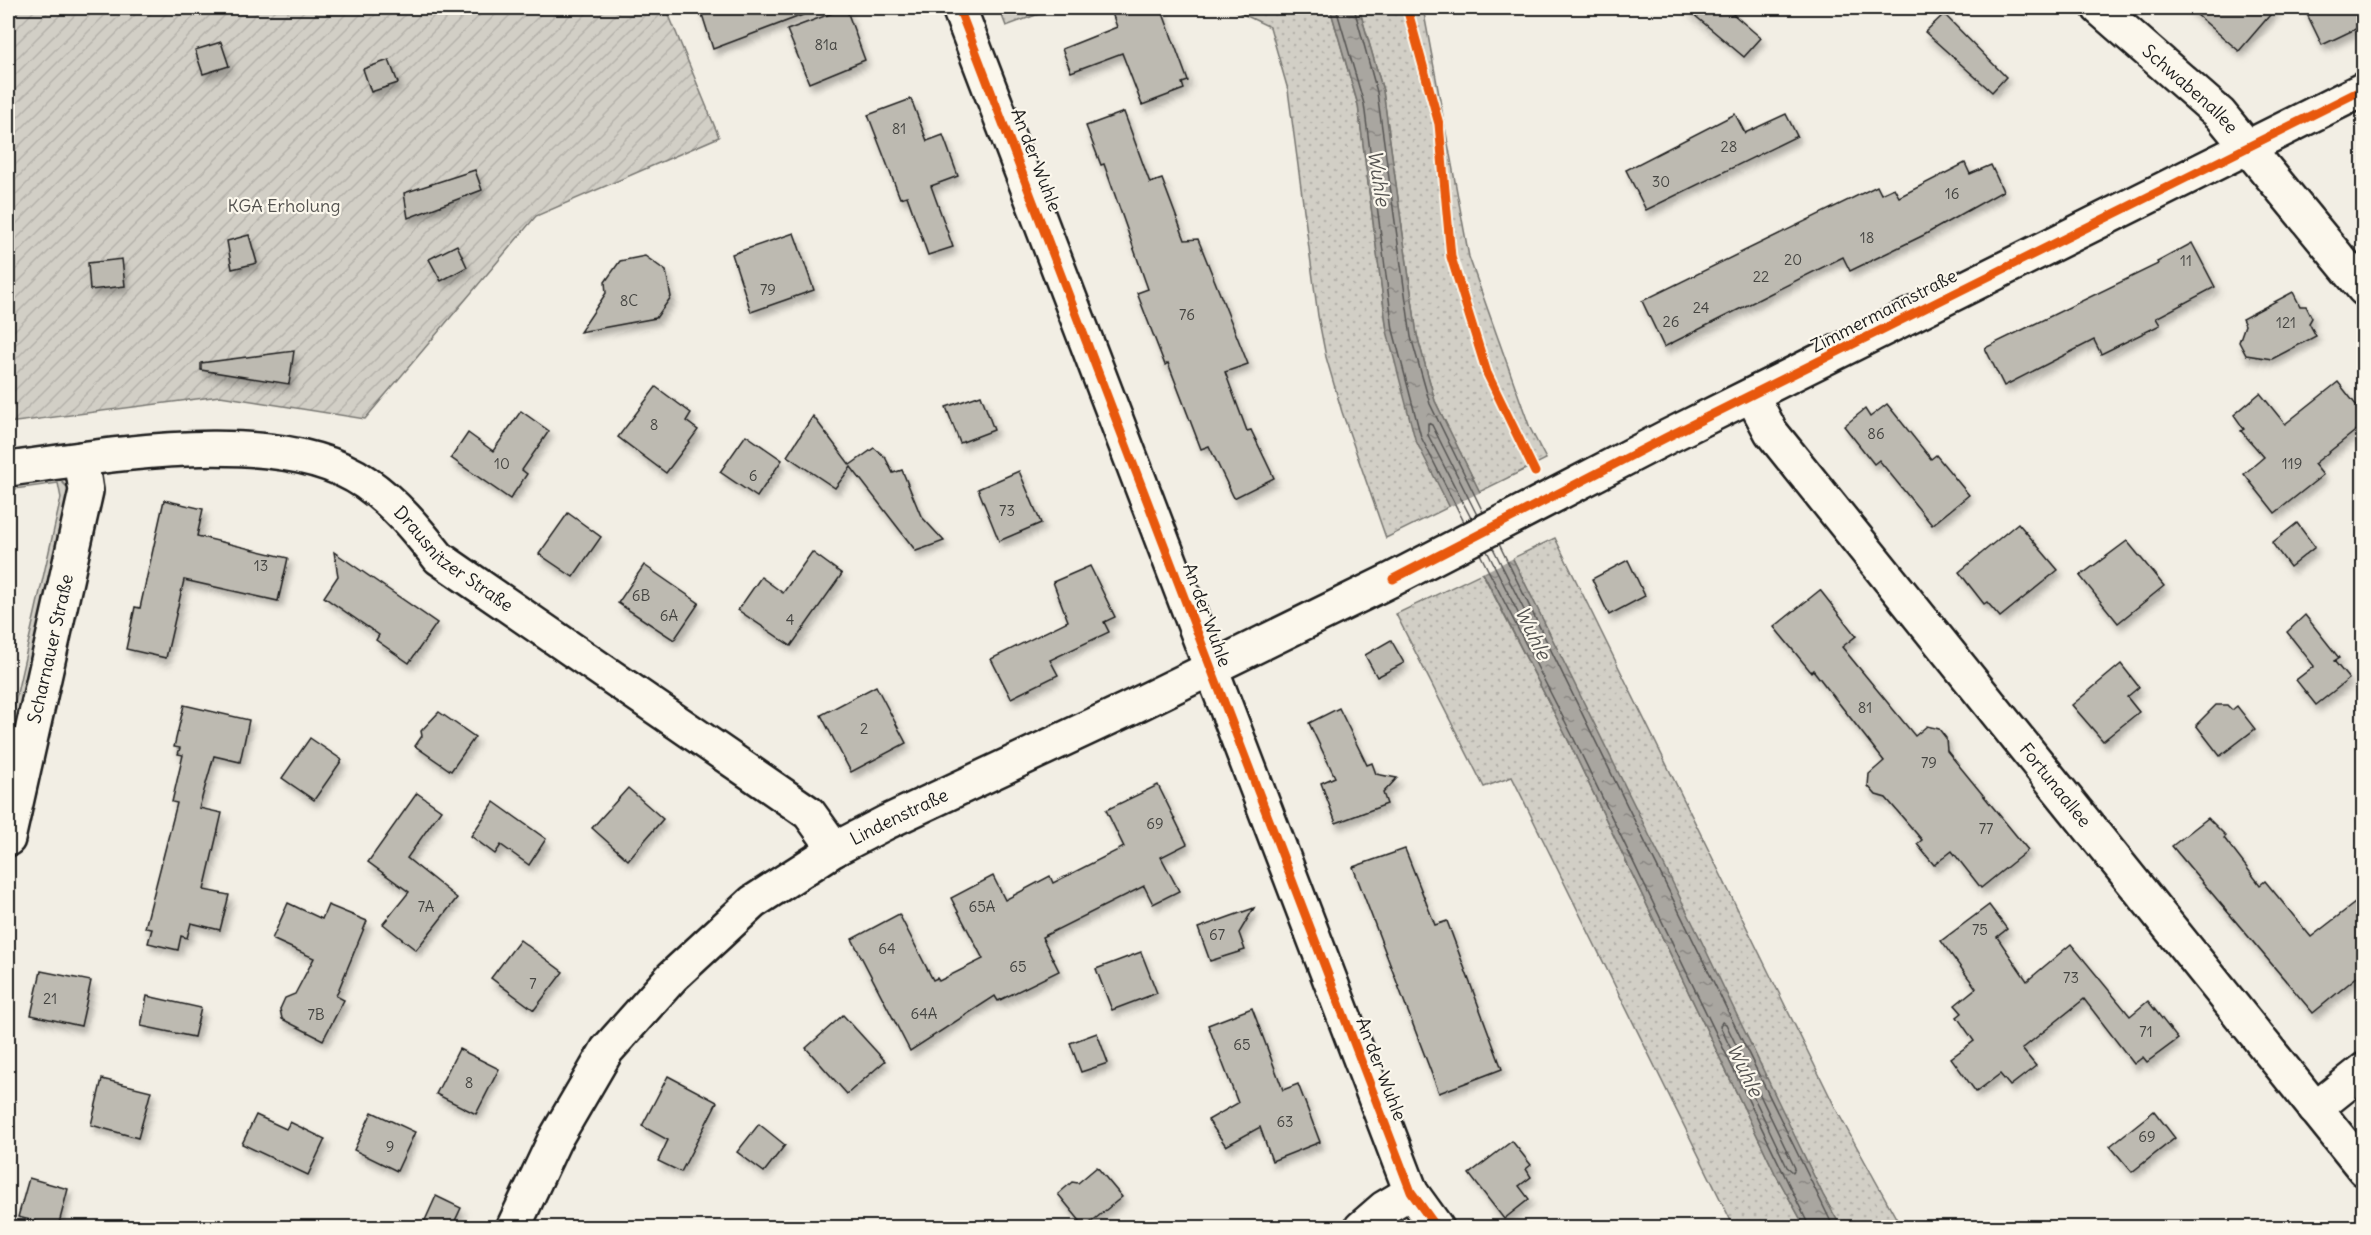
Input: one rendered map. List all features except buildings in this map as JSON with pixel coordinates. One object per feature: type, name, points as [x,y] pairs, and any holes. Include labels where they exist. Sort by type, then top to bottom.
[{"type":"street","name":"An der Wuhle","points":[[960,8],[1209,668],[1411,1192],[1437,1227]]},
{"type":"street","name":"Schwabenallee","points":[[2099,8],[2220,114],[2364,289]]},
{"type":"street","name":"Zimmermannstraße","points":[[1420,564],[2364,89]]},
{"type":"street","name":"Fortunaallee","points":[[1752,396],[1771,432],[2364,1169]]},
{"type":"street","name":"Drausnitzer Straße","points":[[8,469],[150,452],[241,448],[276,452],[330,465],[364,482],[398,507],[439,558],[809,813],[835,849]]},
{"type":"street","name":"Scharnauer Straße","points":[[8,839],[86,491],[81,459]]},
{"type":"street","name":"Lindenstraße","points":[[513,1227],[554,1141],[607,1050],[672,977],[753,902],[835,849],[887,822],[1420,564]]},
{"type":"street","points":[[2315,1109],[2364,1070]]},
{"type":"street","points":[[1361,1227],[1411,1192]]},
{"type":"green space","name":"KGA Erholung","points":[[8,8],[666,8],[719,137],[536,216],[365,419],[220,396],[8,423]]},
{"type":"green space","points":[[999,8],[1055,8],[1006,26]]},
{"type":"green space","points":[[1230,8],[1330,8],[1358,105],[1387,331],[1479,491],[1435,401],[1417,335],[1383,91],[1359,8],[1423,8],[1469,257],[1530,428],[1546,459],[1386,538],[1342,412],[1326,357],[1318,316],[1288,90],[1270,27]]},
{"type":"green space","points":[[58,478],[69,489],[71,499],[8,788],[8,733],[61,498],[58,483],[8,490],[8,480]]},
{"type":"green space","points":[[1555,538],[1837,1111],[1901,1227],[1841,1227],[1823,1195],[1513,559],[1483,574],[1568,740],[1775,1173],[1805,1227],[1734,1227],[1512,777],[1484,787],[1396,614]]},
{"type":"water","name":"Wuhle","points":[[1330,8],[1359,8],[1383,91],[1417,335],[1435,401],[1699,936],[1823,1195],[1841,1227],[1805,1227],[1775,1173],[1568,740],[1415,439],[1387,331],[1358,105]]},
{"type":"pier","points":[[1483,491],[1516,557],[1480,574],[1447,508]]},
{"type":"cycle path","points":[[959,8],[1411,1192],[1437,1228]]},
{"type":"cycle path","points":[[1407,8],[1439,124],[1451,257],[1487,373],[1535,472]]},
{"type":"cycle path","points":[[1393,579],[1667,437],[2364,89]]}]
